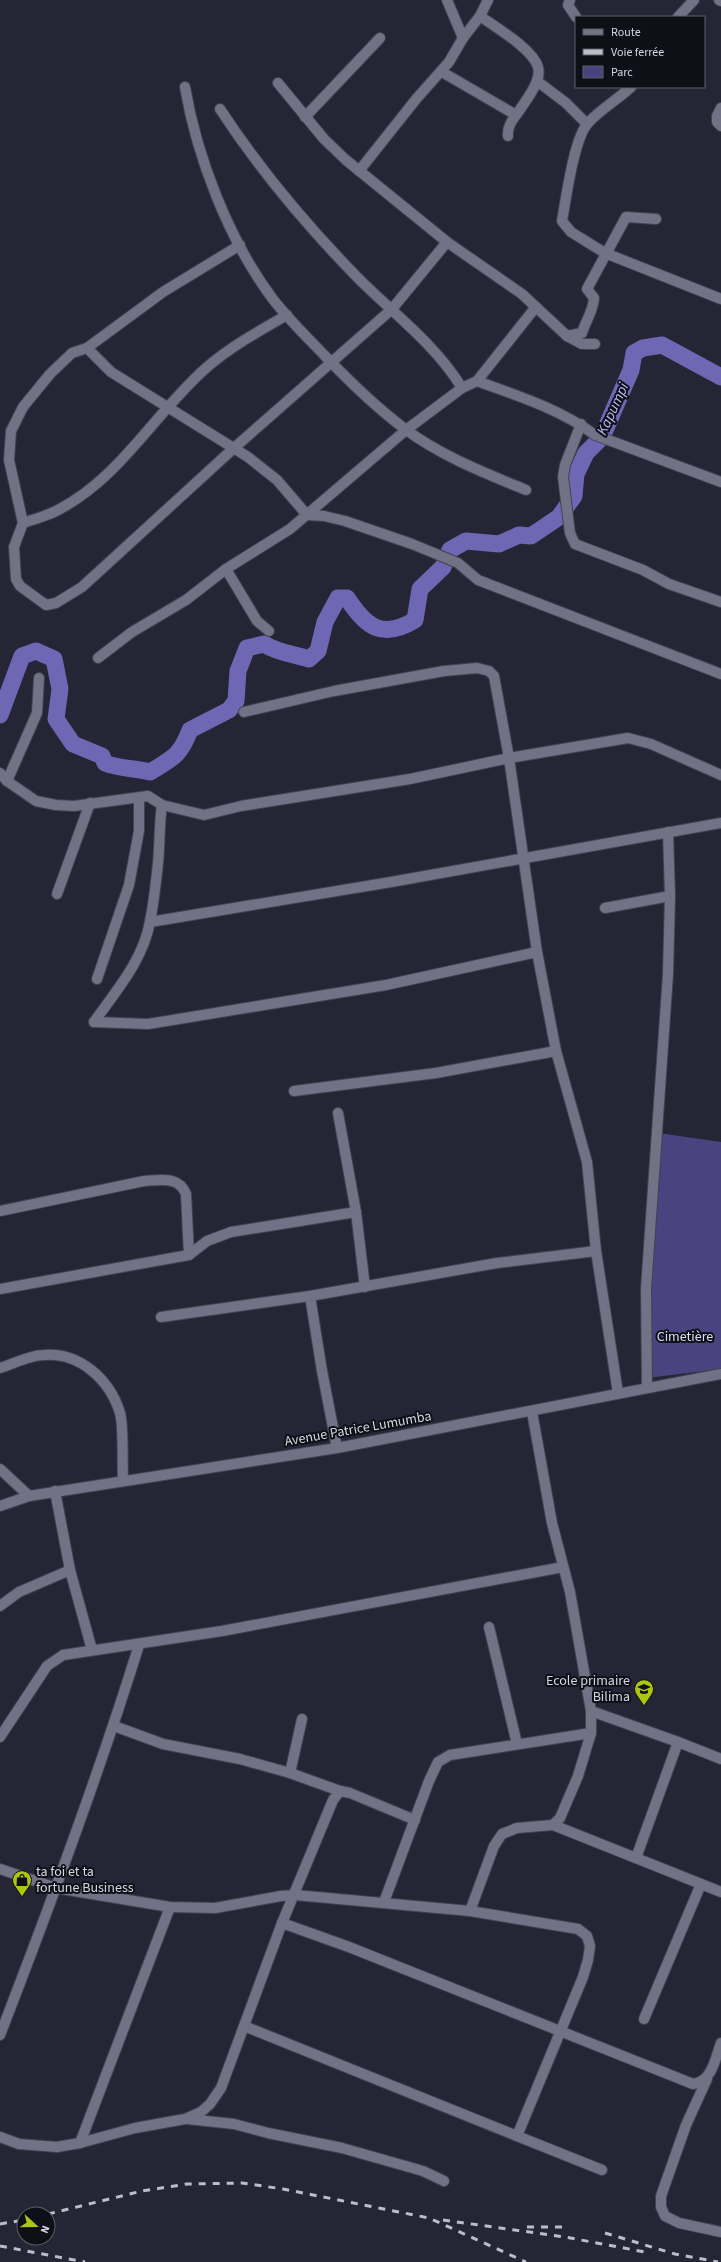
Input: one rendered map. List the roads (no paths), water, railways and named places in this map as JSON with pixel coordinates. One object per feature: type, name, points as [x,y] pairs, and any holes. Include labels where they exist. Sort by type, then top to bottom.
[{"type":"street","points":[[447,0],[463,38]]},
{"type":"street","points":[[359,171],[417,98],[442,72],[463,38],[480,16],[488,0]]},
{"type":"street","points":[[570,0],[568,5],[575,16]]},
{"type":"street","points":[[679,16],[694,0]]},
{"type":"street","points":[[480,16],[531,55],[538,67],[537,81],[508,130],[508,136]]},
{"type":"street","points":[[305,116],[380,38]]},
{"type":"street","points":[[442,72],[516,115]]},
{"type":"street","points":[[537,81],[566,103],[587,124]]},
{"type":"street","points":[[278,84],[324,139],[359,171],[447,242],[522,294],[535,308],[567,336],[582,344],[595,344]]},
{"type":"street","points":[[185,87],[189,110],[201,152],[223,210],[258,277],[287,315],[331,362],[370,400],[406,430],[444,453],[486,474],[526,490]]},
{"type":"street","points":[[630,88],[587,124],[579,142],[567,191],[562,221],[571,232],[605,253],[721,299]]},
{"type":"street","points":[[721,108],[717,116],[717,122],[721,126]]},
{"type":"street","points":[[220,110],[276,187],[359,279],[392,309],[437,354],[462,388]]},
{"type":"street","points":[[567,336],[582,334],[586,321],[593,311],[594,298],[587,289],[605,253],[626,217],[656,219]]},
{"type":"street","points":[[240,245],[162,292],[87,348],[72,352],[50,374],[23,407],[11,431],[9,460],[23,522],[14,547],[16,579],[20,586],[35,599],[46,605],[56,603],[82,587],[234,448],[392,309],[447,242]]},
{"type":"street","points":[[98,658],[132,632],[186,600],[226,569],[290,529],[406,430],[462,388],[477,381],[535,308]]},
{"type":"street","points":[[23,522],[57,510],[98,482],[118,465],[205,369],[228,351],[287,315]]},
{"type":"street","points":[[87,348],[111,372],[234,448],[277,480],[307,515],[324,516],[345,521],[432,552],[458,563],[478,580],[721,674]]},
{"type":"street","points":[[477,381],[544,406],[581,424],[595,435],[721,482]]},
{"type":"street","points":[[581,424],[565,465],[563,477],[570,533],[575,544],[644,570],[669,584],[721,602]]},
{"type":"street","points":[[226,569],[253,616],[269,631]]},
{"type":"street","points":[[244,712],[334,691],[444,671],[476,668],[488,671],[494,676],[509,758],[537,952],[556,1051],[587,1162],[596,1251],[618,1393]]},
{"type":"street","points":[[7,780],[37,712],[39,678]]},
{"type":"street","points":[[0,773],[7,780],[36,801],[74,806],[148,796],[162,805],[204,815],[241,806],[410,779],[509,758],[628,738],[651,744],[721,774]]},
{"type":"street","points":[[97,979],[129,885],[139,831],[140,798]]},
{"type":"street","points":[[57,894],[90,803]]},
{"type":"street","points":[[162,805],[159,825],[158,862],[150,922],[136,961],[119,989],[94,1022],[148,1024],[386,985],[537,952]]},
{"type":"street","points":[[150,922],[390,882],[523,857],[721,823]]},
{"type":"street","points":[[647,1387],[646,1289],[668,974],[670,896],[668,832]]},
{"type":"street","points":[[605,908],[670,896]]},
{"type":"street","points":[[294,1092],[436,1073],[556,1051]]},
{"type":"street","points":[[338,1113],[356,1212],[365,1287]]},
{"type":"street","points":[[0,1211],[144,1181],[177,1181],[183,1186],[186,1194],[189,1255]]},
{"type":"street","points":[[0,1290],[189,1255],[207,1240],[231,1232],[356,1212]]},
{"type":"street","points":[[161,1317],[310,1296],[497,1263],[596,1251]]},
{"type":"street","points":[[310,1296],[322,1371],[337,1448]]},
{"type":"street","points":[[0,1368],[43,1354],[64,1356],[80,1362],[96,1373],[110,1391],[120,1414],[123,1480]]},
{"type":"street","name":"Avenue Patrice Lumumba","points":[[0,1506],[29,1496],[55,1491],[123,1480],[191,1472],[337,1448],[532,1412],[647,1387],[721,1374]]},
{"type":"street","points":[[532,1412],[552,1523],[570,1592],[591,1711],[591,1733],[586,1753],[565,1809],[553,1825]]},
{"type":"street","points":[[0,1469],[29,1496]]},
{"type":"street","points":[[55,1491],[70,1570],[92,1650]]},
{"type":"street","points":[[0,1737],[47,1666],[63,1656],[92,1650],[139,1645],[222,1631],[563,1567]]},
{"type":"street","points":[[0,1606],[19,1592],[70,1570]]},
{"type":"street","points":[[489,1627],[517,1744]]},
{"type":"street","points":[[0,2035],[56,1888],[114,1726],[139,1645]]},
{"type":"street","points":[[591,1711],[721,1759]]},
{"type":"street","points":[[290,1773],[302,1719]]},
{"type":"street","points":[[114,1726],[163,1744],[240,1759],[290,1773],[340,1791],[350,1792],[415,1820]]},
{"type":"street","points":[[384,1902],[429,1781],[438,1762],[450,1754],[591,1733]]},
{"type":"street","points":[[636,1858],[678,1742]]},
{"type":"street","points":[[0,2137],[19,2144],[58,2147],[135,2128],[185,2119],[201,2112],[210,2104],[221,2088],[282,1923],[295,1895],[333,1800],[340,1791]]},
{"type":"street","points":[[470,1911],[494,1846],[502,1834],[517,1828],[553,1825],[721,1892]]},
{"type":"street","points":[[0,1869],[56,1888],[170,1907],[215,1908],[281,1896],[295,1895],[470,1911],[578,1929],[587,1936],[590,1946],[588,1960],[517,2136]]},
{"type":"street","points":[[644,2020],[701,1884]]},
{"type":"street","points":[[80,2142],[170,1907]]},
{"type":"street","points":[[282,1923],[349,1947],[694,2084],[702,2083],[708,2076]]},
{"type":"street","points":[[244,2026],[602,2170]]},
{"type":"street","points":[[721,2043],[686,2125],[660,2196],[661,2207],[665,2216],[679,2223],[721,2232]]},
{"type":"street","points":[[185,2119],[234,2124],[268,2133],[342,2148],[423,2171],[444,2181]]},
{"type":"waterway","name":"Kapumpi","points":[[0,715],[22,656],[36,651],[54,659],[60,689],[56,719],[73,744],[102,756],[105,763],[110,765],[150,772],[175,756],[183,746],[190,730],[229,710],[236,701],[238,671],[247,648],[264,644],[280,651],[309,659],[318,651],[325,622],[338,598],[347,598],[361,616],[368,623],[376,627],[393,629],[403,626],[415,620],[420,589],[443,567],[450,550],[466,541],[499,544],[519,535],[531,536],[559,517],[574,496],[576,474],[586,453],[602,437],[631,370],[634,353],[643,348],[662,345],[721,377]]},
{"type":"railway","points":[[56,2212],[142,2191],[187,2184],[242,2183],[283,2189],[429,2218],[526,2262]]},
{"type":"railway","points":[[443,2220],[565,2237],[645,2252]]},
{"type":"railway","points":[[0,2224],[16,2221]]},
{"type":"railway","points":[[527,2227],[565,2227]]},
{"type":"railway","points":[[605,2233],[675,2254],[718,2262]]},
{"type":"railway","points":[[0,2246],[85,2262]]},
{"type":"place","name":"Ecole primaire Bilima","points":[[644,1706]]},
{"type":"place","name":"ta foi et ta fortune Business","points":[[22,1897]]},
{"type":"park label","name":"Cimetière","points":[[685,1337]]}]
